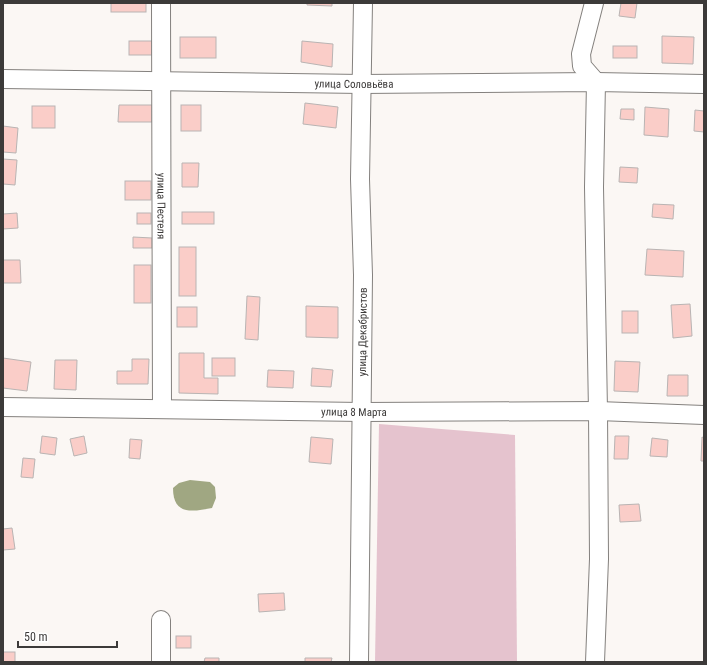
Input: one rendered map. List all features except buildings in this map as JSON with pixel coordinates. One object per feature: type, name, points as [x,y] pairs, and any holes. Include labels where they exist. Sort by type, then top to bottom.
[{"type":"street","name":"улица Пестеля","points":[[161,3],[162,409]]},
{"type":"street","name":"улица Декабристов","points":[[359,662],[363,275],[360,180],[363,3]]},
{"type":"street","points":[[594,3],[581,54],[582,66],[596,82],[594,187],[599,560],[595,662]]},
{"type":"street","name":"улица Соловьёва","points":[[3,79],[362,84],[596,82],[704,84]]},
{"type":"street","name":"улица 8 Марта","points":[[3,408],[362,412],[598,411],[704,415]]},
{"type":"street","points":[[161,620],[161,662]]},
{"type":"shaded area","points":[[379,424],[515,435],[517,662],[375,662]]},
{"type":"shaded area","points":[[190,480],[210,482],[215,487],[216,498],[212,508],[190,511],[185,510],[176,503],[173,488],[179,483]]}]
